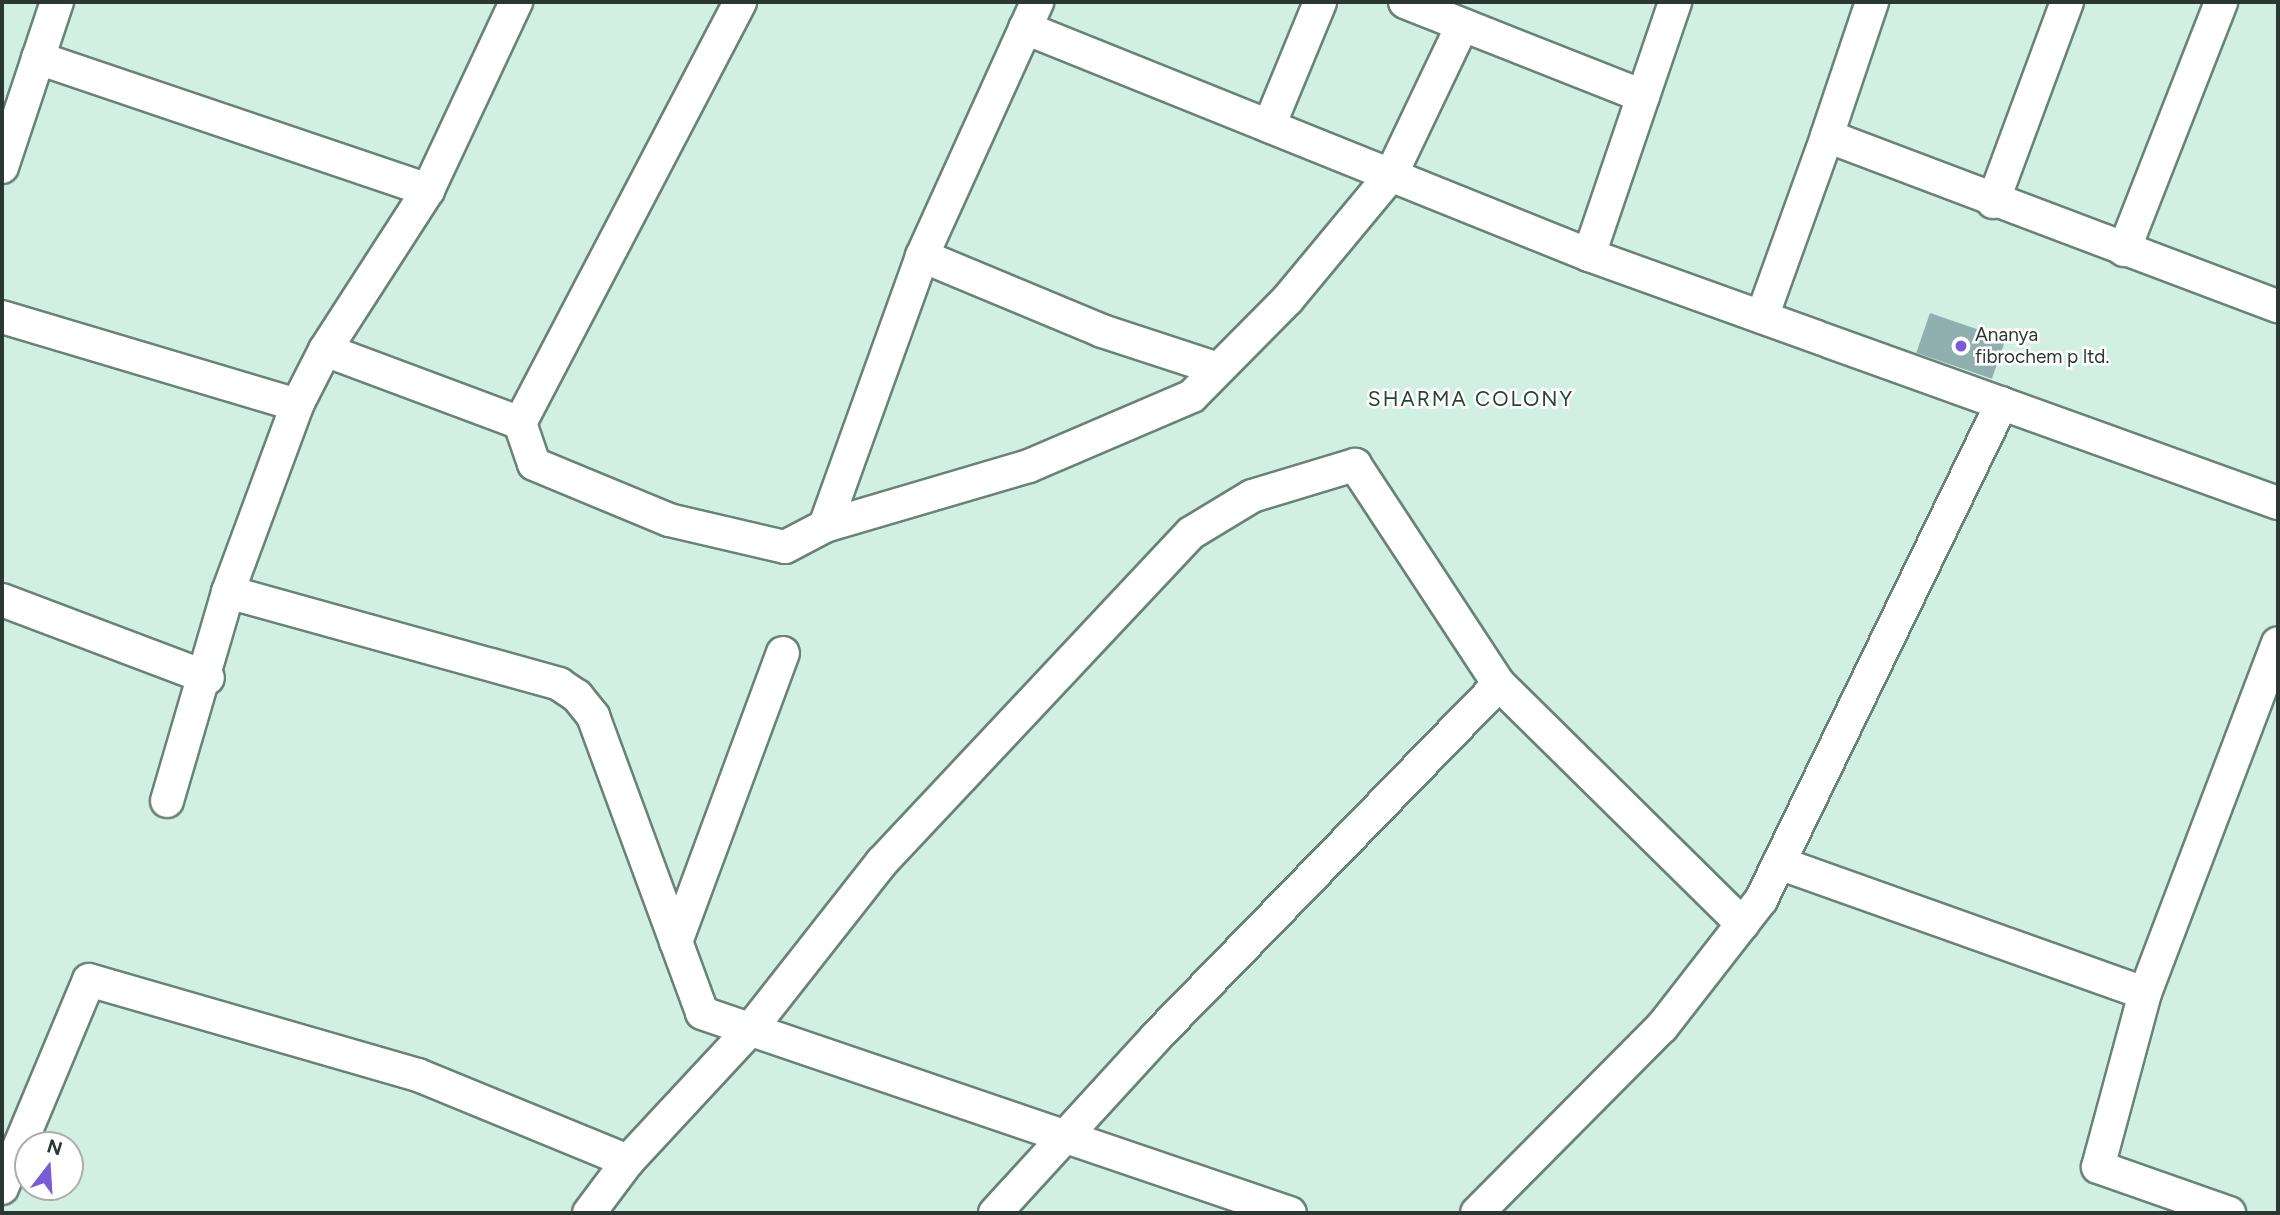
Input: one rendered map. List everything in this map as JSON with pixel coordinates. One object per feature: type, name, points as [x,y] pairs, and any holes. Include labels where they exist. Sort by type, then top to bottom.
[{"type":"street","points":[[2,167],[57,2]]},
{"type":"street","points":[[167,801],[208,678],[228,592],[298,405],[325,350],[428,190],[516,2]]},
{"type":"street","points":[[740,2],[520,424],[534,464],[669,520],[785,547],[825,526],[1029,466],[1192,396],[1288,299],[1391,175],[1461,27]]},
{"type":"street","points":[[1269,126],[1320,2]]},
{"type":"street","points":[[1405,2],[1461,27],[1643,96]]},
{"type":"street","points":[[1589,255],[1675,2]]},
{"type":"street","points":[[1762,317],[1872,2]]},
{"type":"street","points":[[1993,202],[2067,2]]},
{"type":"street","points":[[2124,250],[2221,2]]},
{"type":"street","points":[[825,526],[922,256],[1031,15],[1269,126],[1589,255],[2278,503]]},
{"type":"street","points":[[38,58],[428,190]]},
{"type":"street","points":[[1827,136],[1993,202],[2278,306]]},
{"type":"street","points":[[922,256],[1102,331],[1219,369]]},
{"type":"street","points":[[2,317],[298,405]]},
{"type":"street","points":[[325,350],[520,424]]},
{"type":"street","points":[[1477,1213],[1662,1027],[1742,924],[1779,863],[2001,403]]},
{"type":"street","points":[[589,1213],[628,1161],[749,1031],[883,862],[1191,533],[1252,496],[1354,465],[1499,684],[1742,924]]},
{"type":"street","points":[[228,592],[559,684],[577,696],[593,716],[702,1013],[1290,1213]]},
{"type":"street","points":[[2,600],[208,678]]},
{"type":"street","points":[[2229,1213],[2098,1167],[2145,993],[2278,643]]},
{"type":"street","points":[[676,942],[783,653]]},
{"type":"street","points":[[995,1213],[1499,684]]},
{"type":"street","points":[[1779,863],[2145,993]]},
{"type":"street","points":[[2,1188],[89,980],[418,1075],[628,1161]]},
{"type":"building","name":"Ananya fibrochem p ltd.","points":[[1930,313],[2006,339],[1992,379],[1916,353]]},
{"type":"place","name":"Ananya fibrochem p ltd.","points":[[1961,346]]},
{"type":"district","name":"SHARMA COLONY","points":[[1471,399]]}]
